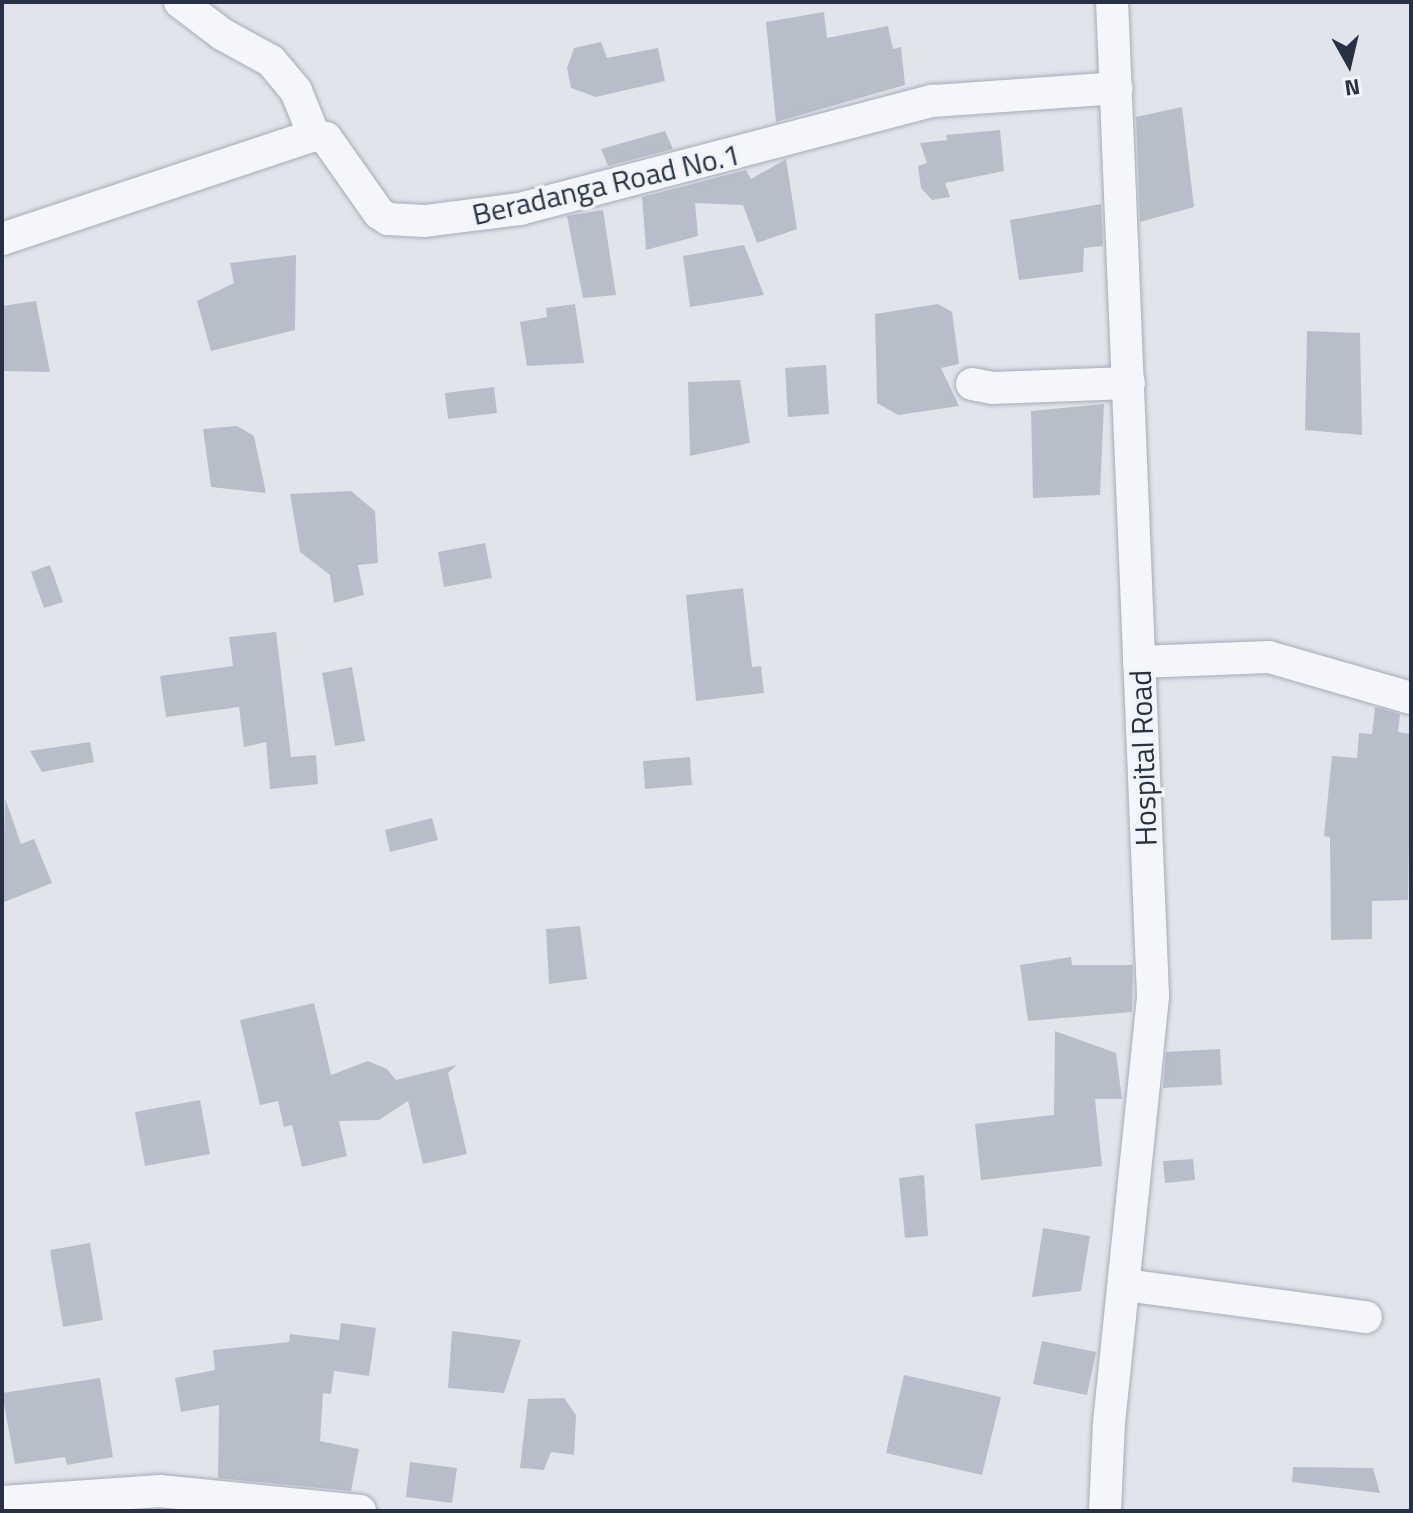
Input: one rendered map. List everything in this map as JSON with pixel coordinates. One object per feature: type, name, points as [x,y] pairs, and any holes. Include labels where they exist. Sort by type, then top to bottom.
[{"type":"street","points":[[2,239],[314,135],[296,91],[271,61],[222,34],[180,2]]},
{"type":"street","name":"Hospital Road","points":[[1105,1511],[1153,995],[1112,2]]},
{"type":"street","name":"Beradanga Road No.1","points":[[314,135],[332,145],[379,213],[388,219],[425,221],[520,209],[933,101],[1117,88]]},
{"type":"street","points":[[972,384],[1129,383]]},
{"type":"street","points":[[1139,662],[1269,657],[1411,698]]},
{"type":"street","points":[[1125,1285],[1366,1317]]},
{"type":"street","points":[[2,1502],[160,1491],[360,1511]]},
{"type":"building","points":[[824,12],[827,38],[888,26],[893,49],[901,47],[905,85],[776,122],[766,22]]},
{"type":"building","points":[[601,42],[607,58],[658,48],[665,81],[596,97],[571,88],[567,68],[574,48]]},
{"type":"building","points":[[1182,107],[1194,207],[1140,222],[1136,117]]},
{"type":"building","points":[[1000,130],[1004,171],[945,183],[950,197],[932,200],[921,188],[918,166],[927,163],[920,143],[947,140],[946,135]]},
{"type":"building","points":[[665,131],[673,149],[608,166],[601,149]]},
{"type":"building","points":[[786,159],[797,229],[757,243],[743,205],[695,203],[698,236],[646,250],[642,197],[746,170],[751,179]]},
{"type":"building","points":[[1101,204],[1103,246],[1084,248],[1083,272],[1019,280],[1010,220]]},
{"type":"building","points":[[603,210],[616,295],[583,298],[567,216]]},
{"type":"building","points":[[744,245],[764,295],[690,307],[683,256]]},
{"type":"building","points":[[296,255],[295,330],[211,351],[197,301],[234,283],[230,263]]},
{"type":"building","points":[[36,301],[50,372],[2,371],[2,306]]},
{"type":"building","points":[[575,304],[584,363],[527,366],[520,322],[547,317],[546,308]]},
{"type":"building","points":[[938,304],[952,312],[959,364],[941,368],[959,406],[898,415],[877,403],[875,314]]},
{"type":"building","points":[[1307,331],[1360,333],[1362,435],[1305,430]]},
{"type":"building","points":[[826,365],[829,414],[788,417],[785,368]]},
{"type":"building","points":[[740,380],[750,443],[690,456],[688,382]]},
{"type":"building","points":[[494,387],[497,413],[448,419],[445,393]]},
{"type":"building","points":[[1104,404],[1100,495],[1033,498],[1031,411]]},
{"type":"building","points":[[237,426],[254,436],[266,493],[211,487],[203,429]]},
{"type":"building","points":[[351,491],[375,511],[378,563],[358,565],[364,595],[334,603],[330,575],[300,552],[290,494]]},
{"type":"building","points":[[485,543],[492,578],[444,587],[438,552]]},
{"type":"building","points":[[50,565],[63,602],[44,608],[31,572]]},
{"type":"building","points":[[743,588],[752,667],[761,666],[764,693],[696,701],[686,595]]},
{"type":"building","points":[[276,632],[291,757],[316,755],[318,784],[270,789],[266,742],[244,747],[239,707],[166,717],[160,676],[233,666],[229,637]]},
{"type":"building","points":[[352,667],[365,741],[335,746],[322,673]]},
{"type":"building","points":[[1375,707],[1400,714],[1398,732],[1411,734],[1408,900],[1372,901],[1372,939],[1331,940],[1330,837],[1324,836],[1332,756],[1357,758],[1359,733],[1372,734]]},
{"type":"building","points":[[90,742],[94,762],[42,772],[30,751]]},
{"type":"building","points":[[690,757],[692,785],[645,789],[643,761]]},
{"type":"building","points":[[5,798],[21,844],[34,839],[52,883],[2,903]]},
{"type":"building","points":[[432,818],[438,840],[390,852],[385,830]]},
{"type":"building","points":[[580,926],[587,979],[549,984],[546,929]]},
{"type":"building","points":[[1071,957],[1072,965],[1133,965],[1132,1012],[1028,1021],[1020,965]]},
{"type":"building","points":[[314,1003],[331,1075],[368,1061],[387,1069],[396,1080],[457,1065],[448,1073],[467,1154],[423,1164],[408,1101],[379,1120],[339,1121],[347,1156],[302,1167],[292,1125],[284,1127],[278,1101],[260,1105],[240,1020]]},
{"type":"building","points":[[1055,1031],[1116,1053],[1122,1099],[1095,1099],[1102,1166],[981,1180],[975,1124],[1054,1115]]},
{"type":"building","points":[[1220,1049],[1222,1085],[1163,1088],[1166,1052]]},
{"type":"building","points":[[200,1100],[210,1154],[145,1166],[135,1112]]},
{"type":"building","points":[[1193,1159],[1195,1180],[1165,1183],[1163,1161]]},
{"type":"building","points":[[924,1175],[928,1236],[905,1238],[899,1178]]},
{"type":"building","points":[[1043,1228],[1090,1236],[1081,1291],[1032,1297]]},
{"type":"building","points":[[90,1243],[103,1320],[63,1327],[50,1250]]},
{"type":"building","points":[[341,1323],[376,1328],[369,1376],[334,1371],[331,1394],[323,1393],[320,1441],[359,1449],[351,1491],[218,1478],[219,1405],[181,1412],[175,1378],[215,1370],[213,1350],[289,1342],[290,1334],[339,1340]]},
{"type":"building","points":[[452,1331],[521,1340],[504,1393],[448,1388]]},
{"type":"building","points":[[1042,1341],[1096,1352],[1087,1395],[1033,1384]]},
{"type":"building","points":[[904,1375],[1001,1397],[982,1475],[886,1453]]},
{"type":"building","points":[[100,1378],[113,1457],[67,1465],[65,1457],[15,1464],[2,1393]]},
{"type":"building","points":[[564,1398],[576,1415],[574,1455],[551,1452],[544,1470],[520,1468],[528,1399]]},
{"type":"building","points":[[410,1462],[457,1468],[452,1503],[406,1497]]},
{"type":"building","points":[[1293,1467],[1373,1468],[1380,1493],[1292,1482]]}]
